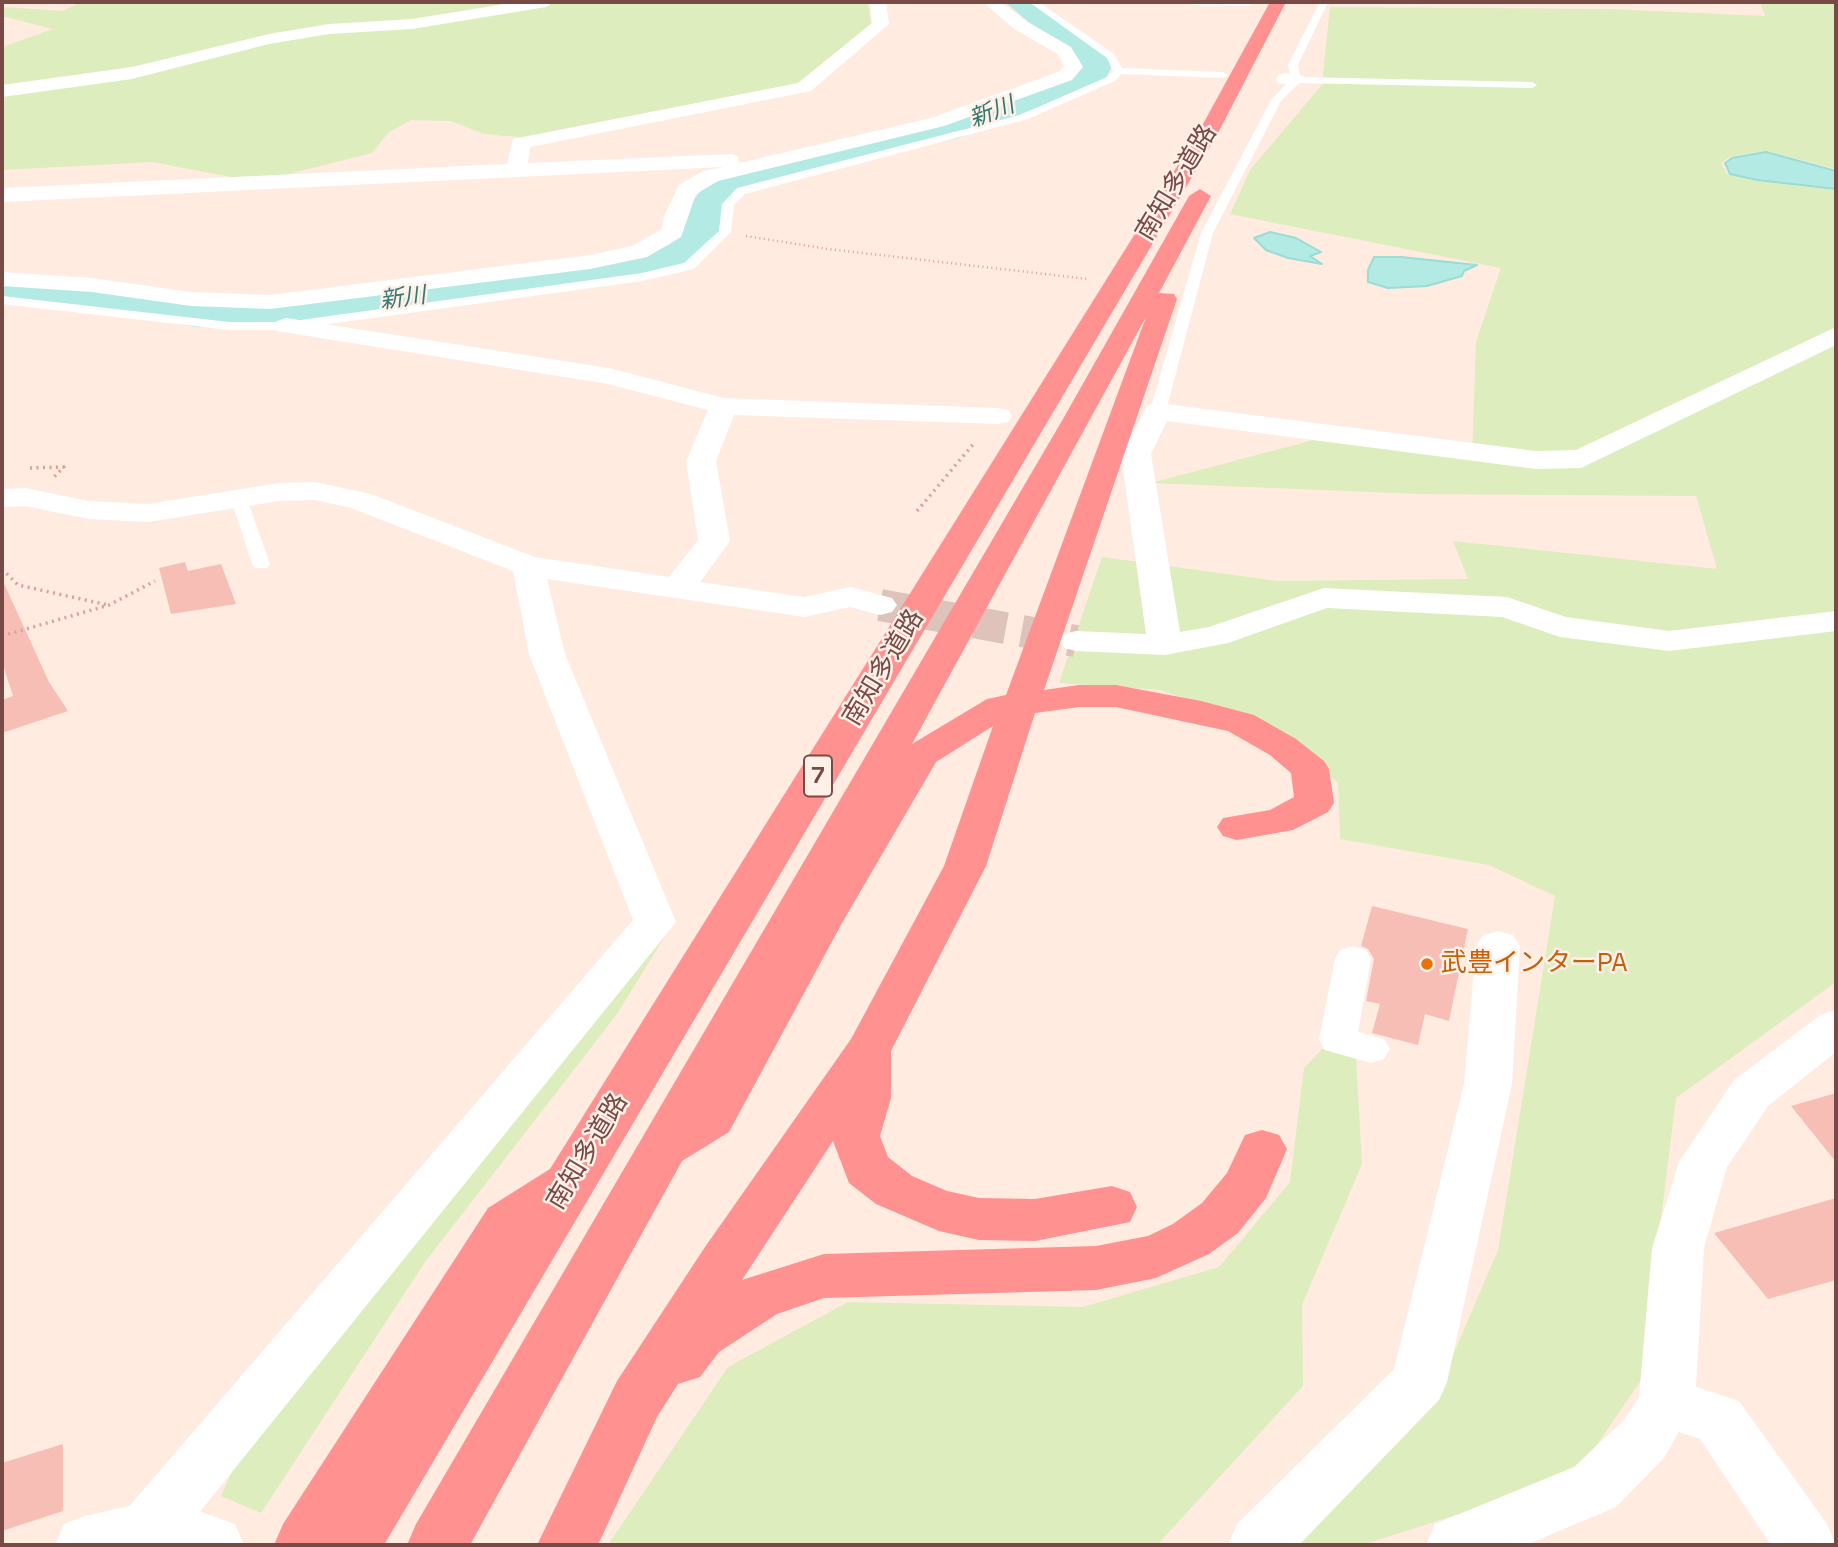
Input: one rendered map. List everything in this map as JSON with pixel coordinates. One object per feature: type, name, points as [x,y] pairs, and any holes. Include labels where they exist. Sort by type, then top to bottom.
[{"type":"highway","name":"南知多道路","points":[[350,1545],[1208,133],[1278,2]]},
{"type":"highway","name":"南知多道路","points":[[438,1545],[1077,419],[1227,148],[1301,2]]},
{"type":"highway","points":[[567,1545],[637,1399],[724,1263],[869,1051],[965,866],[1001,753],[1032,675],[1170,286],[1182,247],[1175,239]]},
{"type":"highway","points":[[662,1148],[712,1119],[821,923],[921,755],[955,732],[1000,707],[1079,696],[1116,696],[1201,712],[1241,723],[1283,747],[1310,769],[1314,803],[1279,821],[1237,827]]},
{"type":"highway","points":[[869,1051],[867,1098],[856,1136],[867,1169],[894,1190],[939,1210],[979,1219],[1035,1220],[1112,1208]]},
{"type":"highway","points":[[637,1399],[665,1378],[701,1335],[759,1297],[824,1276],[1096,1268],[1156,1256],[1191,1239],[1220,1218],[1248,1184],[1262,1149]]},
{"type":"highway","points":[[304,1545],[506,1223],[572,1179]]},
{"type":"street","points":[[2,91],[132,73],[269,39],[329,29],[412,24],[546,2]]},
{"type":"street","points":[[517,172],[520,142],[804,87],[881,24],[879,2]]},
{"type":"street","points":[[2,279],[92,285],[191,299],[270,302],[590,262],[639,252],[673,232],[675,216],[687,190],[711,176],[937,122],[1065,76],[1074,67],[1065,51],[1020,25],[991,2]]},
{"type":"street","points":[[2,195],[742,160],[757,163]]},
{"type":"street","points":[[286,326],[609,376],[724,406],[998,416]]},
{"type":"street","points":[[1165,645],[1136,454],[1158,411],[1536,460],[1581,459],[1836,335]]},
{"type":"street","points":[[678,588],[714,541],[701,461],[724,406]]},
{"type":"street","points":[[2,498],[25,497],[89,510],[148,513],[279,492],[315,491],[360,501],[527,566],[804,607],[851,597],[880,605]]},
{"type":"street","points":[[85,1545],[186,1539],[655,922],[547,654],[527,566]]},
{"type":"street","points":[[1076,641],[1165,645],[1216,636],[1324,598],[1507,607],[1560,627],[1669,641],[1836,621]]},
{"type":"street","points":[[1258,1545],[1419,1382],[1488,1084],[1498,946]]},
{"type":"street","points":[[1353,960],[1338,1040],[1371,1049]]},
{"type":"street","points":[[1456,1545],[1595,1487],[1644,1439],[1667,1403],[1678,1248],[1704,1162],[1751,1093],[1833,1035]]},
{"type":"street","points":[[1667,1403],[1718,1419],[1806,1545]]},
{"type":"lane","points":[[1033,2],[1111,56],[1118,71]]},
{"type":"lane","points":[[1192,2],[1250,3]]},
{"type":"lane","points":[[1158,411],[1207,233],[1276,100],[1291,80],[1293,65],[1324,2]]},
{"type":"lane","points":[[1118,71],[1223,75]]},
{"type":"lane","points":[[2,300],[215,325],[286,326],[642,277],[690,265],[724,232],[728,204],[741,191],[786,177],[1024,117],[1111,79],[1118,71]]},
{"type":"lane","points":[[1291,80],[1532,85]]},
{"type":"lane","points":[[757,163],[786,177]]},
{"type":"lane","points":[[239,499],[261,564]]},
{"type":"path","points":[[724,232],[828,249],[1090,279],[1082,290]]},
{"type":"path","points":[[918,511],[998,416]]},
{"type":"path","points":[[2,569],[18,585],[109,605]]},
{"type":"path","points":[[2,636],[109,605],[155,581]]},
{"type":"green space","points":[[81,2],[868,2],[871,25],[796,85],[530,138],[484,134],[451,121],[411,120],[389,132],[372,153],[257,182],[153,162],[2,170],[2,47],[53,29],[2,16],[2,7],[63,11]]},
{"type":"green space","points":[[1760,2],[1836,2],[1836,169],[1766,151],[1729,157],[1721,163],[1727,174],[1756,181],[1836,190],[1836,982],[1676,1098],[1641,1380],[1575,1477],[1362,1545],[1285,1545],[1438,1390],[1498,1250],[1555,896],[1489,865],[1340,839],[1338,783],[1277,730],[1160,690],[1059,683],[1102,557],[1277,581],[1468,579],[1453,541],[1717,569],[1696,496],[1419,494],[1151,483],[1321,438],[1472,459],[1476,342],[1501,268],[1230,214],[1250,170],[1325,81],[1323,74],[1330,7],[1607,9],[1765,16]]},
{"type":"green space","points":[[665,936],[617,1014],[425,1262],[261,1513],[221,1496],[242,1449]]},
{"type":"green space","points":[[1322,1049],[1356,1058],[1362,1164],[1302,1305],[1303,1386],[1157,1545],[608,1545],[728,1367],[848,1302],[1083,1307],[1219,1267],[1290,1182],[1304,1068]]},
{"type":"water","points":[[1766,152],[1836,171],[1836,189],[1757,180],[1730,174],[1725,163],[1732,158]]},
{"type":"water","points":[[1270,232],[1296,238],[1321,252],[1310,256],[1322,264],[1288,258],[1266,250],[1254,238]]},
{"type":"water","points":[[1374,257],[1477,265],[1464,271],[1462,276],[1427,286],[1388,288],[1368,282],[1368,270]]},
{"type":"building","points":[[185,562],[188,571],[221,564],[236,604],[171,614],[159,568]]},
{"type":"building","points":[[2,579],[49,682],[68,711],[2,733],[2,700],[13,696],[2,662]]},
{"type":"building","points":[[1372,906],[1468,929],[1449,1021],[1425,1014],[1418,1045],[1372,1033],[1380,1004],[1366,1001],[1374,959],[1368,949],[1361,946]]},
{"type":"building","points":[[1836,1093],[1836,1162],[1791,1106]]},
{"type":"building","points":[[1836,1198],[1836,1280],[1768,1299],[1714,1233]]},
{"type":"building","points":[[63,1444],[63,1511],[2,1531],[2,1463]]},
{"type":"waterway","name":"新川","points":[[779,170],[947,131],[1093,75],[1097,66],[1091,54],[1072,44],[1019,2]]},
{"type":"waterway","name":"新川","points":[[2,291],[82,296],[196,314],[242,315],[305,312],[648,265],[683,253],[703,232],[703,213],[721,189],[761,174]]},
{"type":"tunnel","points":[[880,605],[1076,641]]},
{"type":"place","name":"武豊インターPA","points":[[1427,964]]}]
